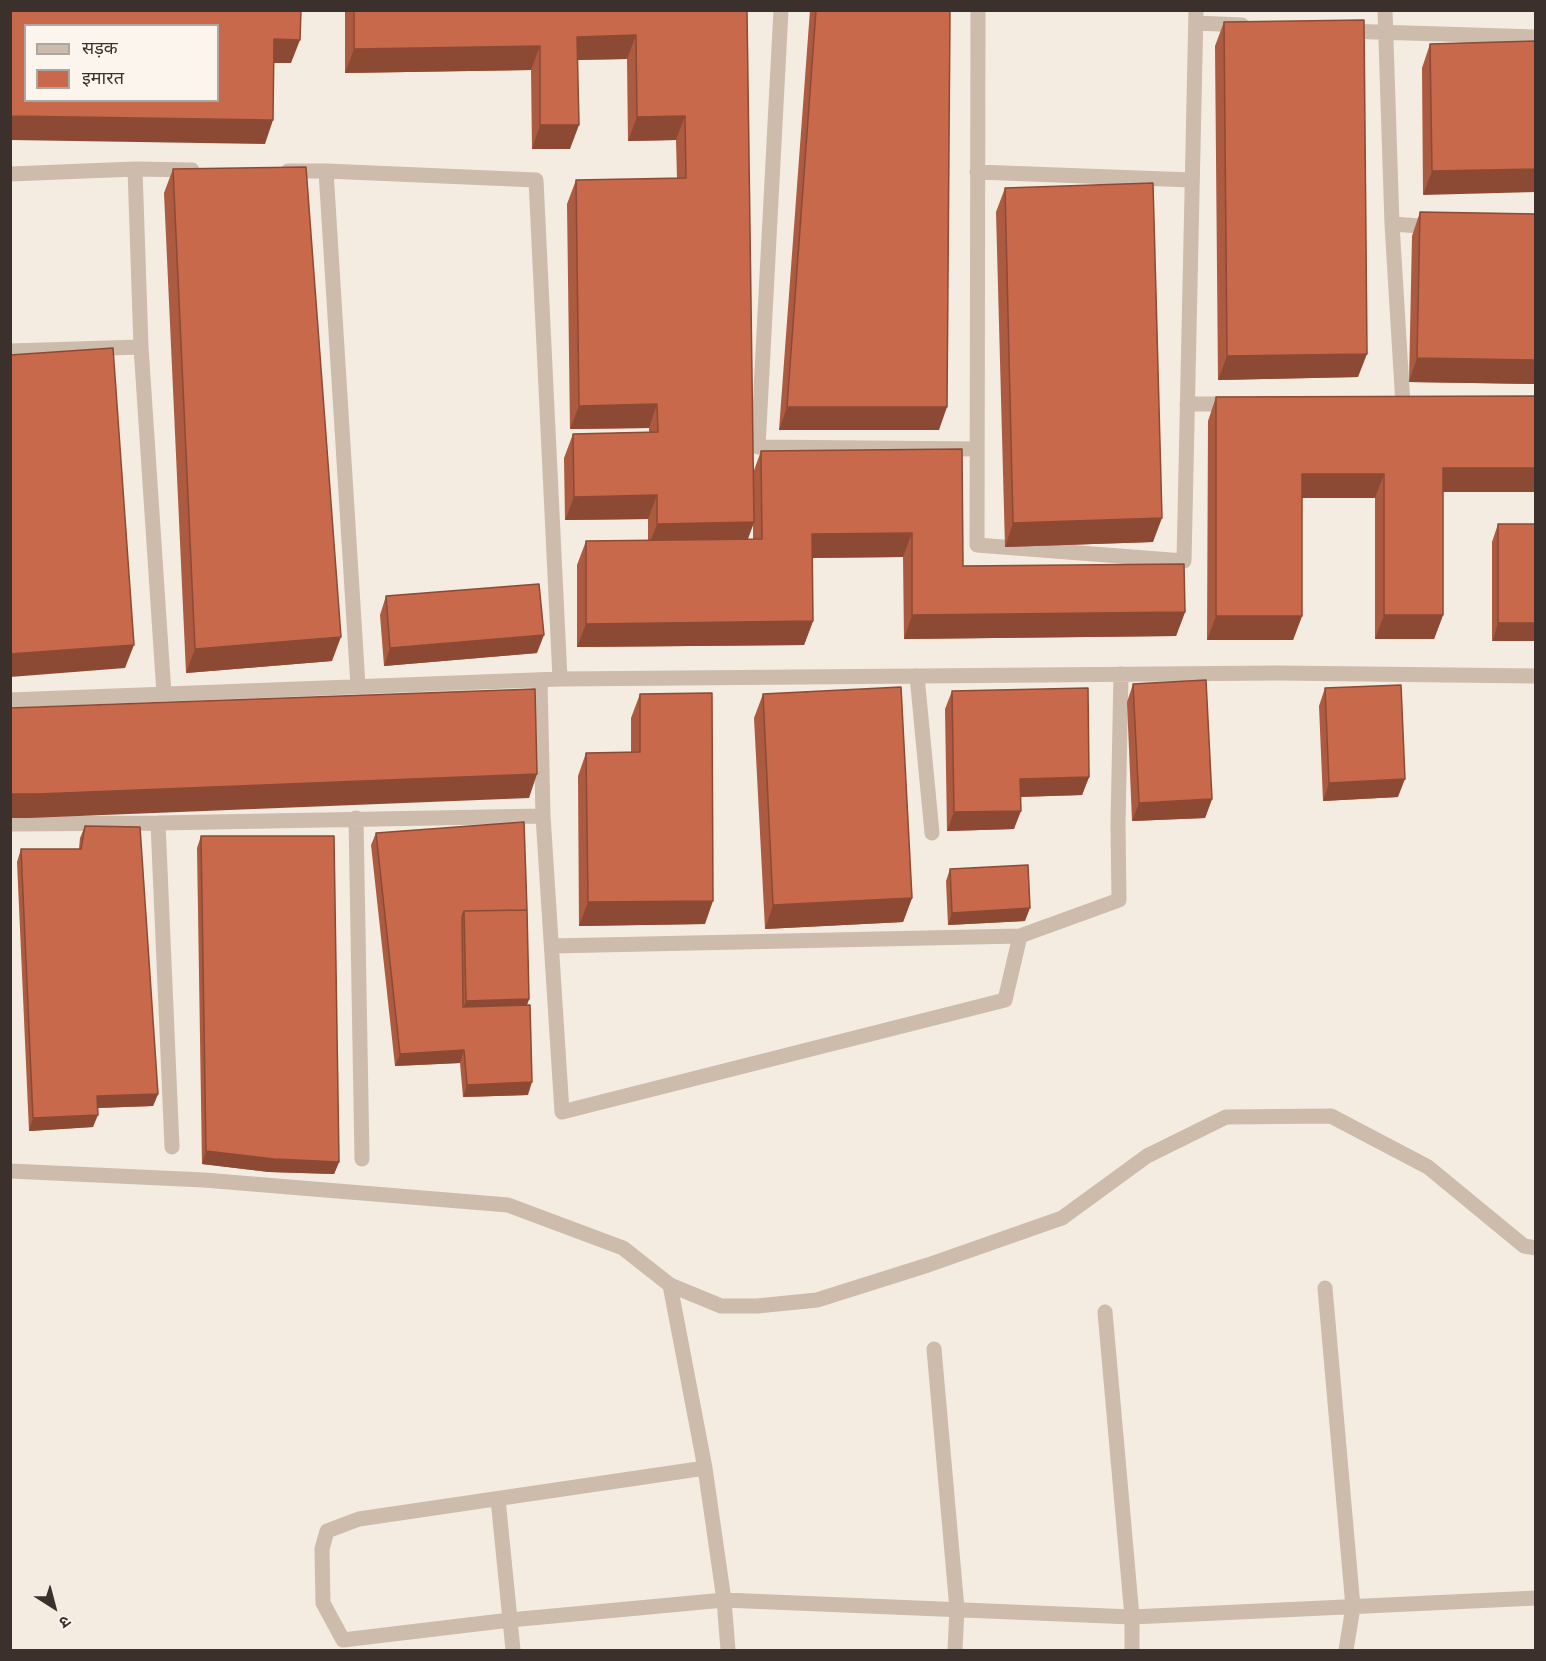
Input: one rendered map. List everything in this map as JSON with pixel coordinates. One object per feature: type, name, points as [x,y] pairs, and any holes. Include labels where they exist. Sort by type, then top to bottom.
[{"type":"street","points":[[781,10],[758,447],[977,449]]},
{"type":"street","points":[[978,10],[977,545],[1184,561],[1196,17],[1256,26]]},
{"type":"street","points":[[1385,10],[1392,224],[1403,405]]},
{"type":"street","points":[[1327,30],[1536,37]]},
{"type":"street","points":[[135,169],[141,347],[164,694]]},
{"type":"street","points":[[10,174],[135,169],[207,170]]},
{"type":"street","points":[[278,171],[536,180],[560,679]]},
{"type":"street","points":[[326,171],[358,686]]},
{"type":"street","points":[[977,172],[1192,180]]},
{"type":"street","points":[[1392,224],[1448,229]]},
{"type":"street","points":[[10,351],[141,347]]},
{"type":"street","points":[[1187,404],[1247,404]]},
{"type":"street","points":[[10,700],[560,679],[1278,673],[1536,676]]},
{"type":"street","points":[[552,946],[1020,936],[1119,900],[1121,674]]},
{"type":"street","points":[[917,676],[932,833]]},
{"type":"street","points":[[540,680],[543,816],[562,1112],[1005,1000],[1020,936]]},
{"type":"street","points":[[10,824],[543,816]]},
{"type":"street","points":[[356,819],[362,1159]]},
{"type":"street","points":[[158,823],[172,1147]]},
{"type":"street","points":[[10,1171],[204,1180],[508,1205],[623,1248],[670,1285],[721,1306],[757,1305],[817,1300],[928,1265],[1062,1218],[1147,1156],[1226,1117],[1331,1116],[1428,1167],[1524,1246],[1536,1248]]},
{"type":"street","points":[[670,1285],[705,1468],[724,1600],[728,1650]]},
{"type":"street","points":[[1325,1288],[1353,1606],[1347,1650]]},
{"type":"street","points":[[1105,1312],[1132,1617],[1132,1650]]},
{"type":"street","points":[[934,1348],[957,1610],[955,1650]]},
{"type":"street","points":[[705,1468],[359,1519],[327,1532],[322,1549],[323,1603],[343,1640],[510,1620],[724,1600],[1132,1617],[1536,1598]]},
{"type":"street","points":[[498,1499],[513,1650]]},
{"type":"building","points":[[10,10],[301,10],[300,40],[274,39],[273,120],[10,116]]},
{"type":"building","points":[[354,10],[747,10],[754,522],[657,524],[657,495],[574,497],[573,434],[658,432],[657,404],[579,406],[576,180],[686,178],[685,116],[637,117],[636,35],[577,37],[579,125],[540,125],[540,46],[354,49]]},
{"type":"building","points":[[816,10],[950,10],[947,407],[787,407]]},
{"type":"building","points":[[1364,20],[1367,354],[1227,356],[1224,22]]},
{"type":"building","points":[[1536,41],[1536,169],[1432,171],[1430,44]]},
{"type":"building","points":[[306,167],[341,637],[195,649],[173,169]]},
{"type":"building","points":[[1153,183],[1162,518],[1013,523],[1005,188]]},
{"type":"building","points":[[1420,212],[1536,214],[1536,360],[1417,358]]},
{"type":"building","points":[[113,348],[134,645],[10,654],[10,355]]},
{"type":"building","points":[[1536,396],[1536,468],[1443,468],[1443,615],[1384,615],[1384,474],[1302,474],[1302,616],[1216,616],[1216,397]]},
{"type":"building","points":[[962,449],[963,566],[1184,564],[1185,612],[912,615],[912,533],[812,534],[813,621],[586,624],[586,541],[762,539],[761,451]]},
{"type":"building","points":[[1498,524],[1536,524],[1536,623],[1498,623]]},
{"type":"building","points":[[539,584],[544,635],[390,648],[386,596]]},
{"type":"building","points":[[1206,680],[1212,799],[1139,803],[1133,684]]},
{"type":"building","points":[[1401,685],[1405,779],[1329,783],[1325,688]]},
{"type":"building","points":[[901,687],[912,898],[773,905],[763,694]]},
{"type":"building","points":[[1088,688],[1089,777],[1020,779],[1021,811],[954,812],[952,691]]},
{"type":"building","points":[[535,689],[537,774],[10,794],[10,708]]},
{"type":"building","points":[[712,693],[713,901],[588,902],[586,753],[640,752],[640,694]]},
{"type":"building","points":[[524,822],[527,910],[464,911],[462,917],[463,1007],[530,1005],[532,1082],[467,1085],[464,1050],[400,1054],[376,833]]},
{"type":"building","points":[[85,826],[140,827],[158,1094],[97,1096],[98,1115],[33,1118],[21,849],[81,849]]},
{"type":"building","points":[[201,836],[334,836],[339,1162],[274,1159],[206,1151]]},
{"type":"building","points":[[1028,865],[1030,908],[952,913],[950,869]]},
{"type":"building","points":[[527,910],[529,999],[466,1001],[464,911]]}]
